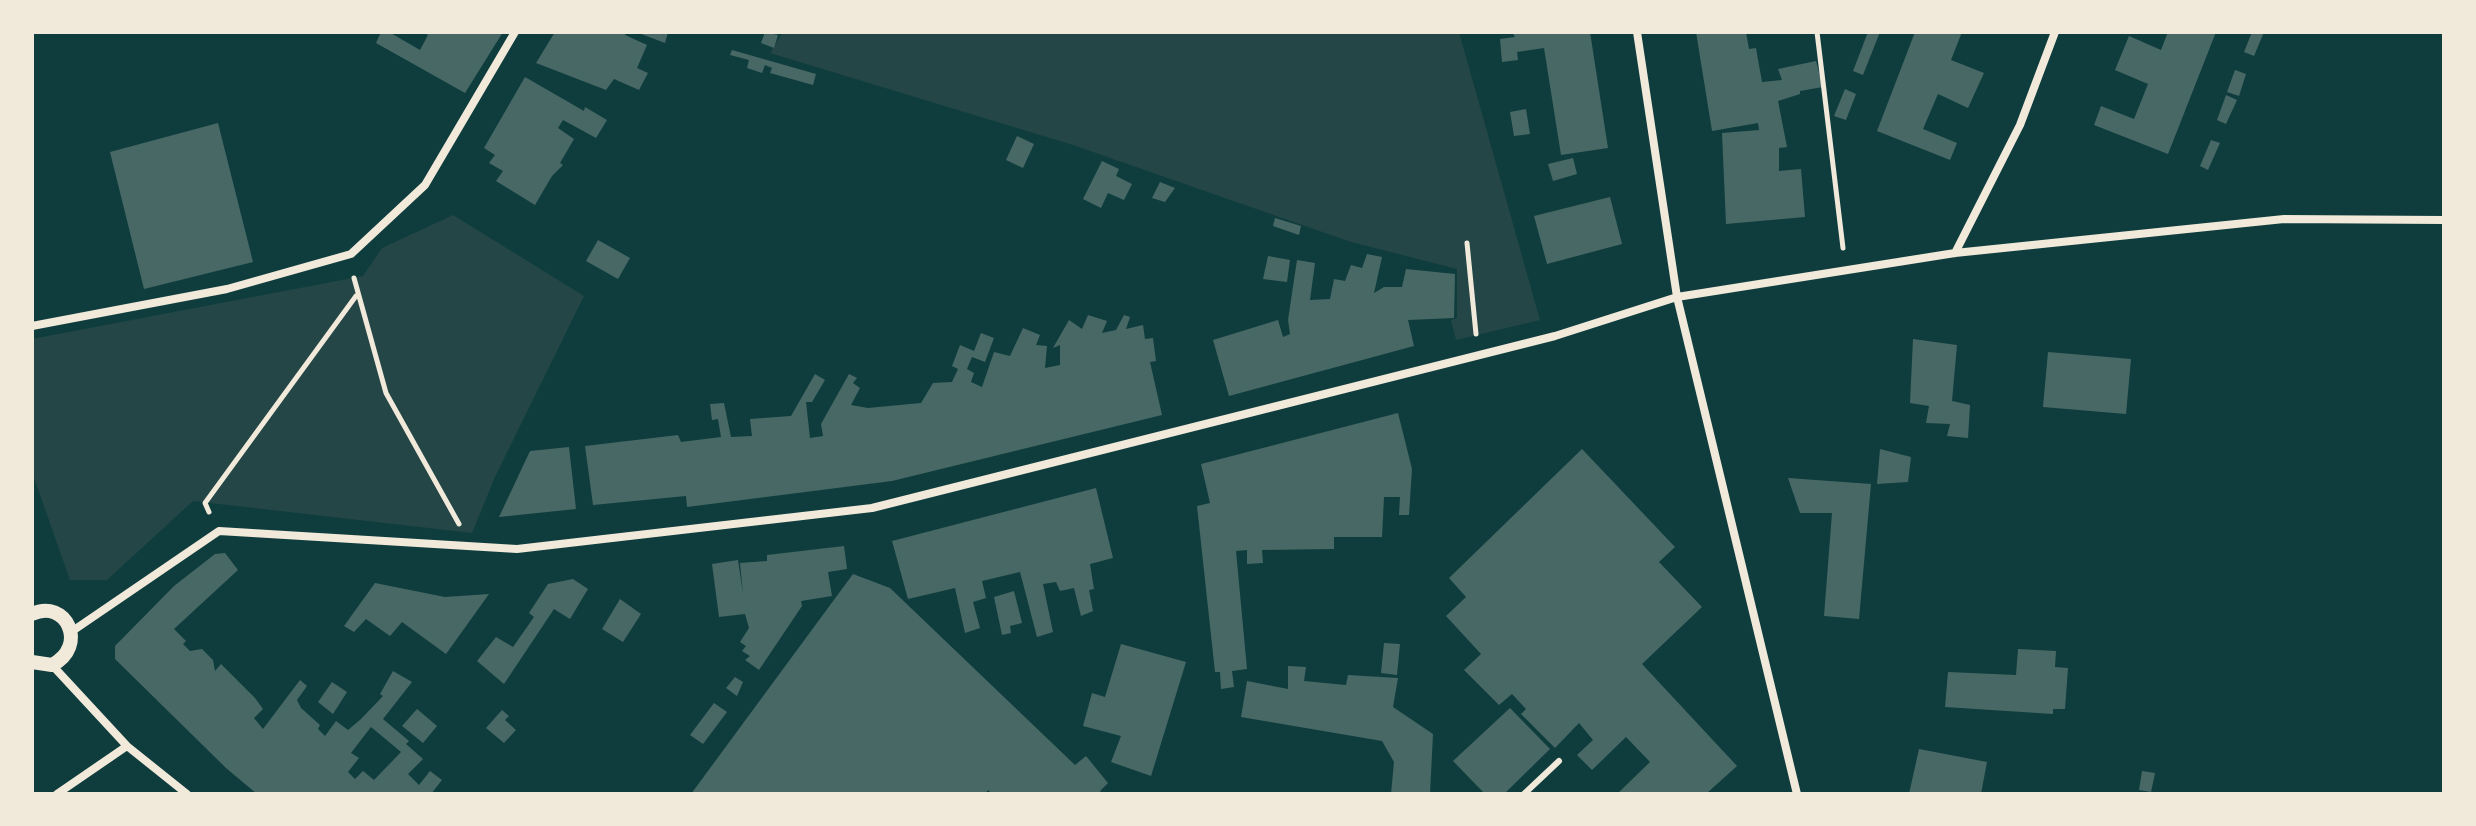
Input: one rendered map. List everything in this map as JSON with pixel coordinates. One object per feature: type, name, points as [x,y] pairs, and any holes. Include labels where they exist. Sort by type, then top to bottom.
[{"type":"street","points":[[32,326],[227,289],[351,254],[425,185],[515,32]]},
{"type":"street","points":[[1637,32],[1677,297],[1797,794]]},
{"type":"street","points":[[1955,253],[2020,125],[2055,32]]},
{"type":"street","points":[[71,632],[219,531],[517,549],[872,508],[1555,336],[1677,297],[1955,253],[2284,219],[2444,220]]},
{"type":"street","points":[[32,614],[48,611],[58,614],[71,632],[68,653],[52,665],[33,667]]},
{"type":"street","points":[[52,665],[127,746],[187,794]]},
{"type":"street","points":[[57,794],[127,746]]},
{"type":"lane","points":[[1524,794],[1559,761]]},
{"type":"path","points":[[1817,32],[1846,272]]},
{"type":"path","points":[[1467,243],[1478,355]]},
{"type":"path","points":[[351,254],[356,296],[386,393],[471,546]]},
{"type":"path","points":[[219,531],[205,503],[356,296]]},
{"type":"shaded area","points":[[783,32],[1459,32],[1540,320],[1456,340],[1451,320],[1457,318],[1457,269],[1351,242],[1073,145],[770,53]]},
{"type":"shaded area","points":[[453,215],[584,296],[495,477],[472,533],[193,501],[107,580],[70,580],[32,472],[32,339],[363,276],[382,248]]},
{"type":"building","points":[[381,32],[389,32],[420,50],[428,35],[422,32],[503,32],[465,93],[376,43]]},
{"type":"building","points":[[555,32],[626,32],[625,35],[647,45],[637,68],[648,73],[639,90],[614,79],[606,90],[536,63]]},
{"type":"building","points":[[636,32],[668,32],[665,43]]},
{"type":"building","points":[[765,32],[778,35],[774,48],[761,43]]},
{"type":"building","points":[[1512,32],[1590,32],[1608,148],[1561,155],[1544,48],[1517,52],[1518,60],[1502,62],[1500,39],[1515,37]]},
{"type":"building","points":[[1696,32],[1746,32],[1749,49],[1756,48],[1762,82],[1782,80],[1778,69],[1816,61],[1823,87],[1800,91],[1800,94],[1778,101],[1787,147],[1779,148],[1779,171],[1801,169],[1805,217],[1726,224],[1722,133],[1759,130],[1758,123],[1712,131]]},
{"type":"building","points":[[1868,32],[1880,32],[1863,75],[1853,71]]},
{"type":"building","points":[[1915,32],[1962,32],[1951,60],[1984,73],[1968,108],[1938,94],[1923,129],[1957,143],[1950,160],[1877,131]]},
{"type":"building","points":[[2168,32],[2216,32],[2168,154],[2094,125],[2101,106],[2134,119],[2148,84],[2115,70],[2129,36],[2161,50]]},
{"type":"building","points":[[2252,32],[2264,32],[2254,56],[2244,52]]},
{"type":"building","points":[[732,50],[816,74],[813,85],[770,73],[772,68],[765,65],[762,73],[747,68],[749,60],[730,55]]},
{"type":"building","points":[[2235,70],[2246,74],[2239,96],[2227,92]]},
{"type":"building","points":[[525,77],[584,111],[585,107],[607,120],[596,138],[563,120],[558,128],[574,139],[560,163],[563,165],[552,176],[535,205],[496,181],[503,171],[489,163],[495,155],[484,148]]},
{"type":"building","points":[[1845,89],[1856,94],[1846,120],[1834,116]]},
{"type":"building","points":[[2226,95],[2237,100],[2226,124],[2217,120]]},
{"type":"building","points":[[1526,109],[1530,134],[1514,136],[1510,112]]},
{"type":"building","points":[[218,123],[253,262],[144,289],[110,152]]},
{"type":"building","points":[[1017,136],[1034,144],[1023,168],[1006,160]]},
{"type":"building","points":[[2211,140],[2220,143],[2208,170],[2200,166]]},
{"type":"building","points":[[1573,158],[1577,174],[1553,181],[1548,164]]},
{"type":"building","points":[[1102,161],[1119,169],[1116,176],[1132,184],[1124,200],[1108,193],[1101,208],[1083,199]]},
{"type":"building","points":[[1160,182],[1175,188],[1165,202],[1152,198]]},
{"type":"building","points":[[1610,197],[1622,244],[1547,264],[1534,216]]},
{"type":"building","points":[[1275,218],[1301,226],[1299,235],[1273,226]]},
{"type":"building","points":[[598,240],[630,258],[618,279],[586,261]]},
{"type":"building","points":[[1367,254],[1382,257],[1374,293],[1384,287],[1402,287],[1406,269],[1455,274],[1454,318],[1408,320],[1414,346],[1229,396],[1213,340],[1278,320],[1283,337],[1290,334],[1288,320],[1297,260],[1315,263],[1310,300],[1330,299],[1334,279],[1345,281],[1351,265],[1362,268]]},
{"type":"building","points":[[1268,256],[1290,260],[1287,282],[1263,279]]},
{"type":"building","points":[[1088,315],[1107,321],[1102,333],[1116,330],[1124,315],[1130,317],[1126,329],[1143,325],[1145,339],[1153,338],[1156,361],[1150,362],[1162,415],[892,481],[687,507],[686,496],[593,505],[585,446],[678,435],[681,442],[721,437],[718,419],[712,420],[710,404],[724,403],[731,437],[752,436],[750,419],[791,416],[815,374],[825,380],[812,402],[806,402],[810,438],[823,436],[821,424],[849,374],[857,378],[853,383],[860,388],[851,405],[868,408],[921,403],[933,383],[952,382],[958,369],[952,366],[960,345],[974,351],[981,333],[994,338],[985,362],[972,357],[967,369],[974,373],[971,382],[982,387],[994,352],[1010,356],[1023,328],[1040,335],[1036,345],[1047,346],[1045,368],[1060,365],[1060,345],[1053,348],[1069,320],[1082,329]]},
{"type":"building","points":[[1913,339],[1957,345],[1952,401],[1970,405],[1968,438],[1947,436],[1950,424],[1926,423],[1929,406],[1910,403]]},
{"type":"building","points":[[2048,352],[2131,359],[2126,414],[2043,407]]},
{"type":"building","points":[[1398,413],[1412,469],[1409,515],[1399,515],[1400,497],[1384,497],[1382,537],[1334,537],[1334,549],[1262,550],[1263,563],[1247,564],[1247,550],[1236,551],[1247,669],[1232,671],[1234,687],[1221,689],[1220,672],[1215,672],[1197,506],[1210,503],[1201,464]]},
{"type":"building","points":[[569,447],[576,509],[499,517],[530,451]]},
{"type":"building","points":[[1582,449],[1675,547],[1659,562],[1702,607],[1642,664],[1737,766],[1706,794],[1617,794],[1650,762],[1626,737],[1592,770],[1577,755],[1593,740],[1579,723],[1555,748],[1521,714],[1526,709],[1512,694],[1499,705],[1464,670],[1481,654],[1446,616],[1466,597],[1449,578]]},
{"type":"building","points":[[1880,449],[1911,457],[1908,482],[1877,484]]},
{"type":"building","points":[[1788,478],[1871,484],[1859,619],[1824,616],[1832,513],[1800,513]]},
{"type":"building","points":[[1096,488],[1113,558],[1090,564],[1094,589],[1089,590],[1093,611],[1081,616],[1074,588],[1060,591],[1056,582],[1043,584],[1053,632],[1037,637],[1020,572],[982,581],[986,598],[973,602],[980,628],[965,633],[955,588],[908,599],[892,541]]},
{"type":"building","points":[[844,546],[847,569],[828,572],[832,596],[801,601],[802,606],[759,670],[745,660],[750,656],[742,651],[746,646],[740,642],[749,628],[745,614],[719,617],[712,564],[738,560],[743,594],[740,563],[767,561],[767,555]]},
{"type":"building","points":[[225,553],[238,570],[174,629],[186,641],[183,644],[190,651],[202,649],[213,660],[215,671],[221,664],[255,698],[263,709],[254,718],[263,729],[300,680],[307,686],[297,700],[301,708],[320,725],[318,729],[325,736],[336,721],[348,730],[361,719],[383,696],[380,694],[393,671],[412,682],[383,719],[409,741],[406,744],[423,759],[408,774],[419,785],[430,771],[442,780],[431,794],[257,794],[226,768],[115,659],[115,646],[174,586],[215,554]],"holes":[[[371,727],[401,752],[374,780],[363,771],[355,779],[348,772],[359,758],[351,753]]]},
{"type":"building","points":[[853,574],[890,588],[1075,765],[1086,756],[1108,783],[1100,791],[1103,794],[992,794],[988,790],[985,794],[691,794]]},
{"type":"building","points":[[573,579],[588,589],[570,619],[554,609],[504,684],[477,661],[496,637],[513,647],[534,617],[529,613],[548,584]]},
{"type":"building","points":[[375,583],[445,597],[489,594],[446,654],[402,622],[390,636],[366,619],[354,632],[344,626]]},
{"type":"building","points":[[1014,591],[1022,623],[1010,626],[1011,633],[1002,635],[994,597]]},
{"type":"building","points":[[620,599],[641,614],[623,642],[602,629]]},
{"type":"building","points":[[1384,643],[1400,644],[1397,675],[1381,673]]},
{"type":"building","points":[[1121,644],[1186,662],[1151,776],[1111,762],[1121,736],[1083,726],[1092,693],[1105,697]]},
{"type":"building","points":[[2018,649],[2056,651],[2055,667],[2068,668],[2065,709],[2053,709],[2053,714],[1945,707],[1948,672],[2016,675]]},
{"type":"building","points":[[1288,666],[1306,667],[1304,681],[1346,685],[1348,675],[1398,678],[1393,707],[1433,734],[1430,794],[1391,794],[1394,762],[1382,741],[1241,717],[1247,681],[1288,689]]},
{"type":"building","points":[[735,677],[743,682],[737,696],[726,688]]},
{"type":"building","points":[[332,682],[347,692],[333,714],[318,702]]},
{"type":"building","points":[[714,703],[727,712],[703,744],[690,735]]},
{"type":"building","points":[[1510,708],[1550,749],[1504,794],[1485,794],[1453,761]]},
{"type":"building","points":[[417,709],[437,726],[423,743],[402,726]]},
{"type":"building","points":[[502,710],[509,716],[505,720],[516,730],[504,743],[486,728]]},
{"type":"building","points":[[1919,749],[1987,762],[1981,794],[1909,794]]},
{"type":"building","points":[[2142,771],[2155,773],[2151,792],[2139,790]]}]
